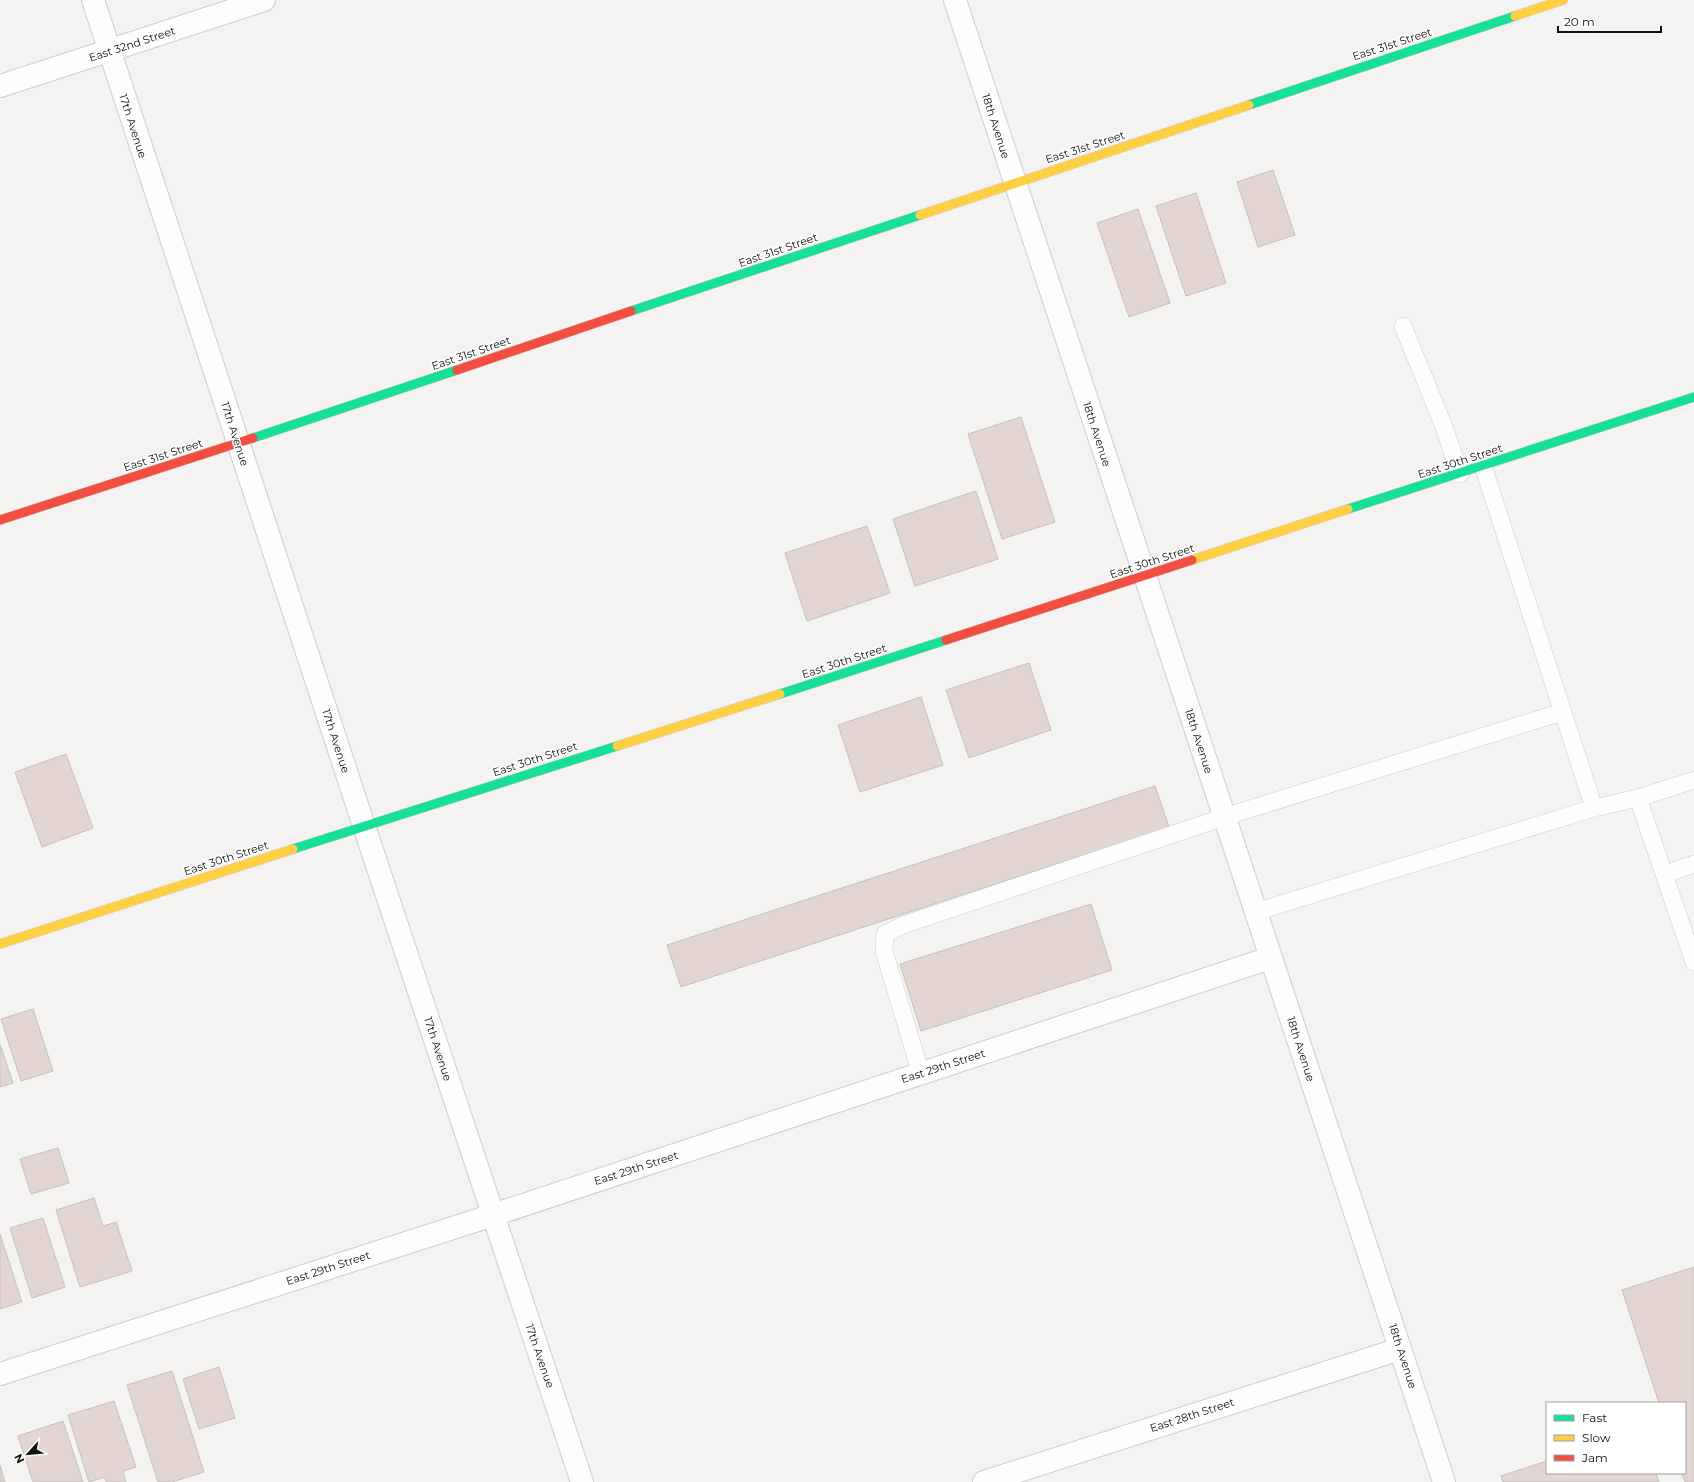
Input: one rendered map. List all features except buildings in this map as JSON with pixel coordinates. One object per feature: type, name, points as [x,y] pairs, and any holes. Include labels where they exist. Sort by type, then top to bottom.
[{"type":"street","name":"17th Avenue","points":[[92,0],[582,1482]]},
{"type":"street","name":"East 32nd Street","points":[[0,86],[109,52],[264,0]]},
{"type":"street","name":"18th Avenue","points":[[955,0],[1014,183],[1444,1482]]},
{"type":"street","name":"East 31st Street","points":[[0,520],[238,443],[1562,0]]},
{"type":"street","name":"East 30th Street","points":[[0,944],[364,826],[726,712],[1694,397]]},
{"type":"street","name":"East 29th Street","points":[[0,1374],[493,1215],[1270,958]]},
{"type":"street","name":"East 28th Street","points":[[984,1482],[1400,1349]]},
{"type":"lane","points":[[1403,326],[1444,427],[1460,474]]},
{"type":"lane","points":[[1483,466],[1594,808]]},
{"type":"lane","points":[[921,1074],[884,951],[885,934],[903,925],[1224,817],[1562,712]]},
{"type":"lane","points":[[1255,912],[1594,808],[1638,798],[1694,780]]},
{"type":"lane","points":[[1638,798],[1694,962]]},
{"type":"lane","points":[[1665,874],[1694,864]]},
{"type":"traffic: fast","points":[[1249,105],[1515,16]]},
{"type":"traffic: fast","points":[[631,311],[920,215]]},
{"type":"traffic: fast","points":[[253,438],[457,370]]},
{"type":"traffic: fast","points":[[1348,509],[1694,397]]},
{"type":"traffic: fast","points":[[780,694],[946,640]]},
{"type":"traffic: fast","points":[[293,849],[617,746]]},
{"type":"traffic: slow","points":[[1515,16],[1563,0]]},
{"type":"traffic: slow","points":[[920,215],[1249,105]]},
{"type":"traffic: slow","points":[[1192,560],[1348,509]]},
{"type":"traffic: slow","points":[[617,746],[780,694]]},
{"type":"traffic: slow","points":[[0,944],[293,849]]},
{"type":"traffic: jam","points":[[457,370],[631,311]]},
{"type":"traffic: jam","points":[[0,520],[253,438]]},
{"type":"traffic: jam","points":[[946,640],[1192,560]]}]
